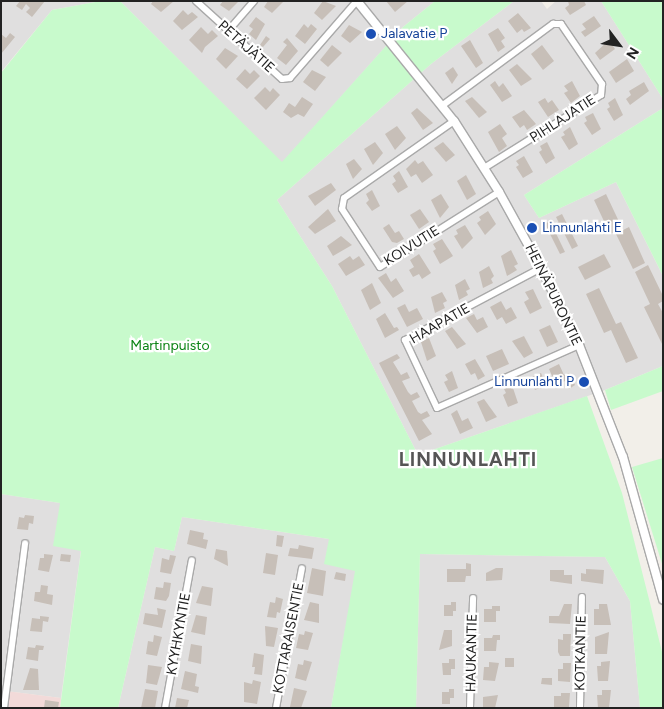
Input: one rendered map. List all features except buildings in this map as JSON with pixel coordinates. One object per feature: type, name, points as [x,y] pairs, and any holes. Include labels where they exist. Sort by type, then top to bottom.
[{"type":"street","name":"PETÄJÄTIE","points":[[196,1],[282,80],[290,78],[357,1]]},
{"type":"street","points":[[228,31],[254,1]]},
{"type":"street","name":"HEINÄPURONTIE","points":[[357,1],[443,105],[500,192],[542,268],[579,345],[636,496],[663,599]]},
{"type":"street","name":"PIHLAJATIE","points":[[443,105],[553,24],[561,24],[602,84],[601,95],[484,168]]},
{"type":"street","name":"KOIVUTIE","points":[[454,121],[344,198],[342,209],[380,267],[500,192]]},
{"type":"street","name":"HAAPATIE","points":[[542,268],[405,340],[437,408],[579,345]]},
{"type":"street","points":[[4,708],[25,543]]},
{"type":"street","name":"KYYHKYNTIE","points":[[165,708],[192,560]]},
{"type":"street","name":"KOTTARAISENTIE","points":[[276,708],[302,568]]},
{"type":"street","name":"KOTKANTIE","points":[[580,708],[582,597]]},
{"type":"street","name":"HAUKANTIE","points":[[470,708],[473,598]]},
{"type":"shaded area","points":[[1,1],[101,1],[52,10],[1,72]]},
{"type":"shaded area","points":[[120,1],[435,1],[403,27],[282,163]]},
{"type":"shaded area","points":[[514,1],[541,1],[547,9],[556,1],[601,1],[663,99],[663,108],[524,195],[539,218],[616,182],[663,276],[663,366],[605,390],[418,455],[332,286],[277,200],[431,64]]},
{"type":"shaded area","points":[[1,494],[60,503],[81,550],[61,698],[6,691],[1,708]]},
{"type":"shaded area","points":[[182,517],[329,539],[356,571],[331,708],[118,708],[155,547],[174,551]]},
{"type":"shaded area","points":[[420,554],[605,557],[630,601],[640,708],[416,708]]},
{"type":"shaded area","points":[[6,691],[61,698],[60,708],[4,708]]},
{"type":"green space","name":"Martinpuisto","points":[[101,1],[120,1],[282,162],[403,27],[435,1],[514,1],[431,64],[277,200],[332,286],[418,455],[587,396],[622,493],[663,656],[663,708],[640,708],[630,601],[605,557],[420,554],[416,708],[331,708],[355,571],[324,564],[329,539],[182,517],[174,551],[155,547],[118,708],[60,708],[81,551],[53,546],[60,503],[1,494],[1,73],[52,10]]},
{"type":"green space","points":[[601,1],[663,1],[663,99]]},
{"type":"green space","points":[[663,108],[663,276],[616,182],[539,218],[524,195]]},
{"type":"green space","points":[[663,366],[663,391],[611,410],[605,390]]},
{"type":"green space","points":[[663,458],[663,567],[632,467]]},
{"type":"place","name":"Jalavatie P","points":[[371,34]]},
{"type":"place","name":"Linnunlahti E","points":[[532,228]]},
{"type":"place","name":"Linnunlahti P","points":[[584,382]]},
{"type":"district","name":"LINNUNLAHTI","points":[[468,460]]}]
